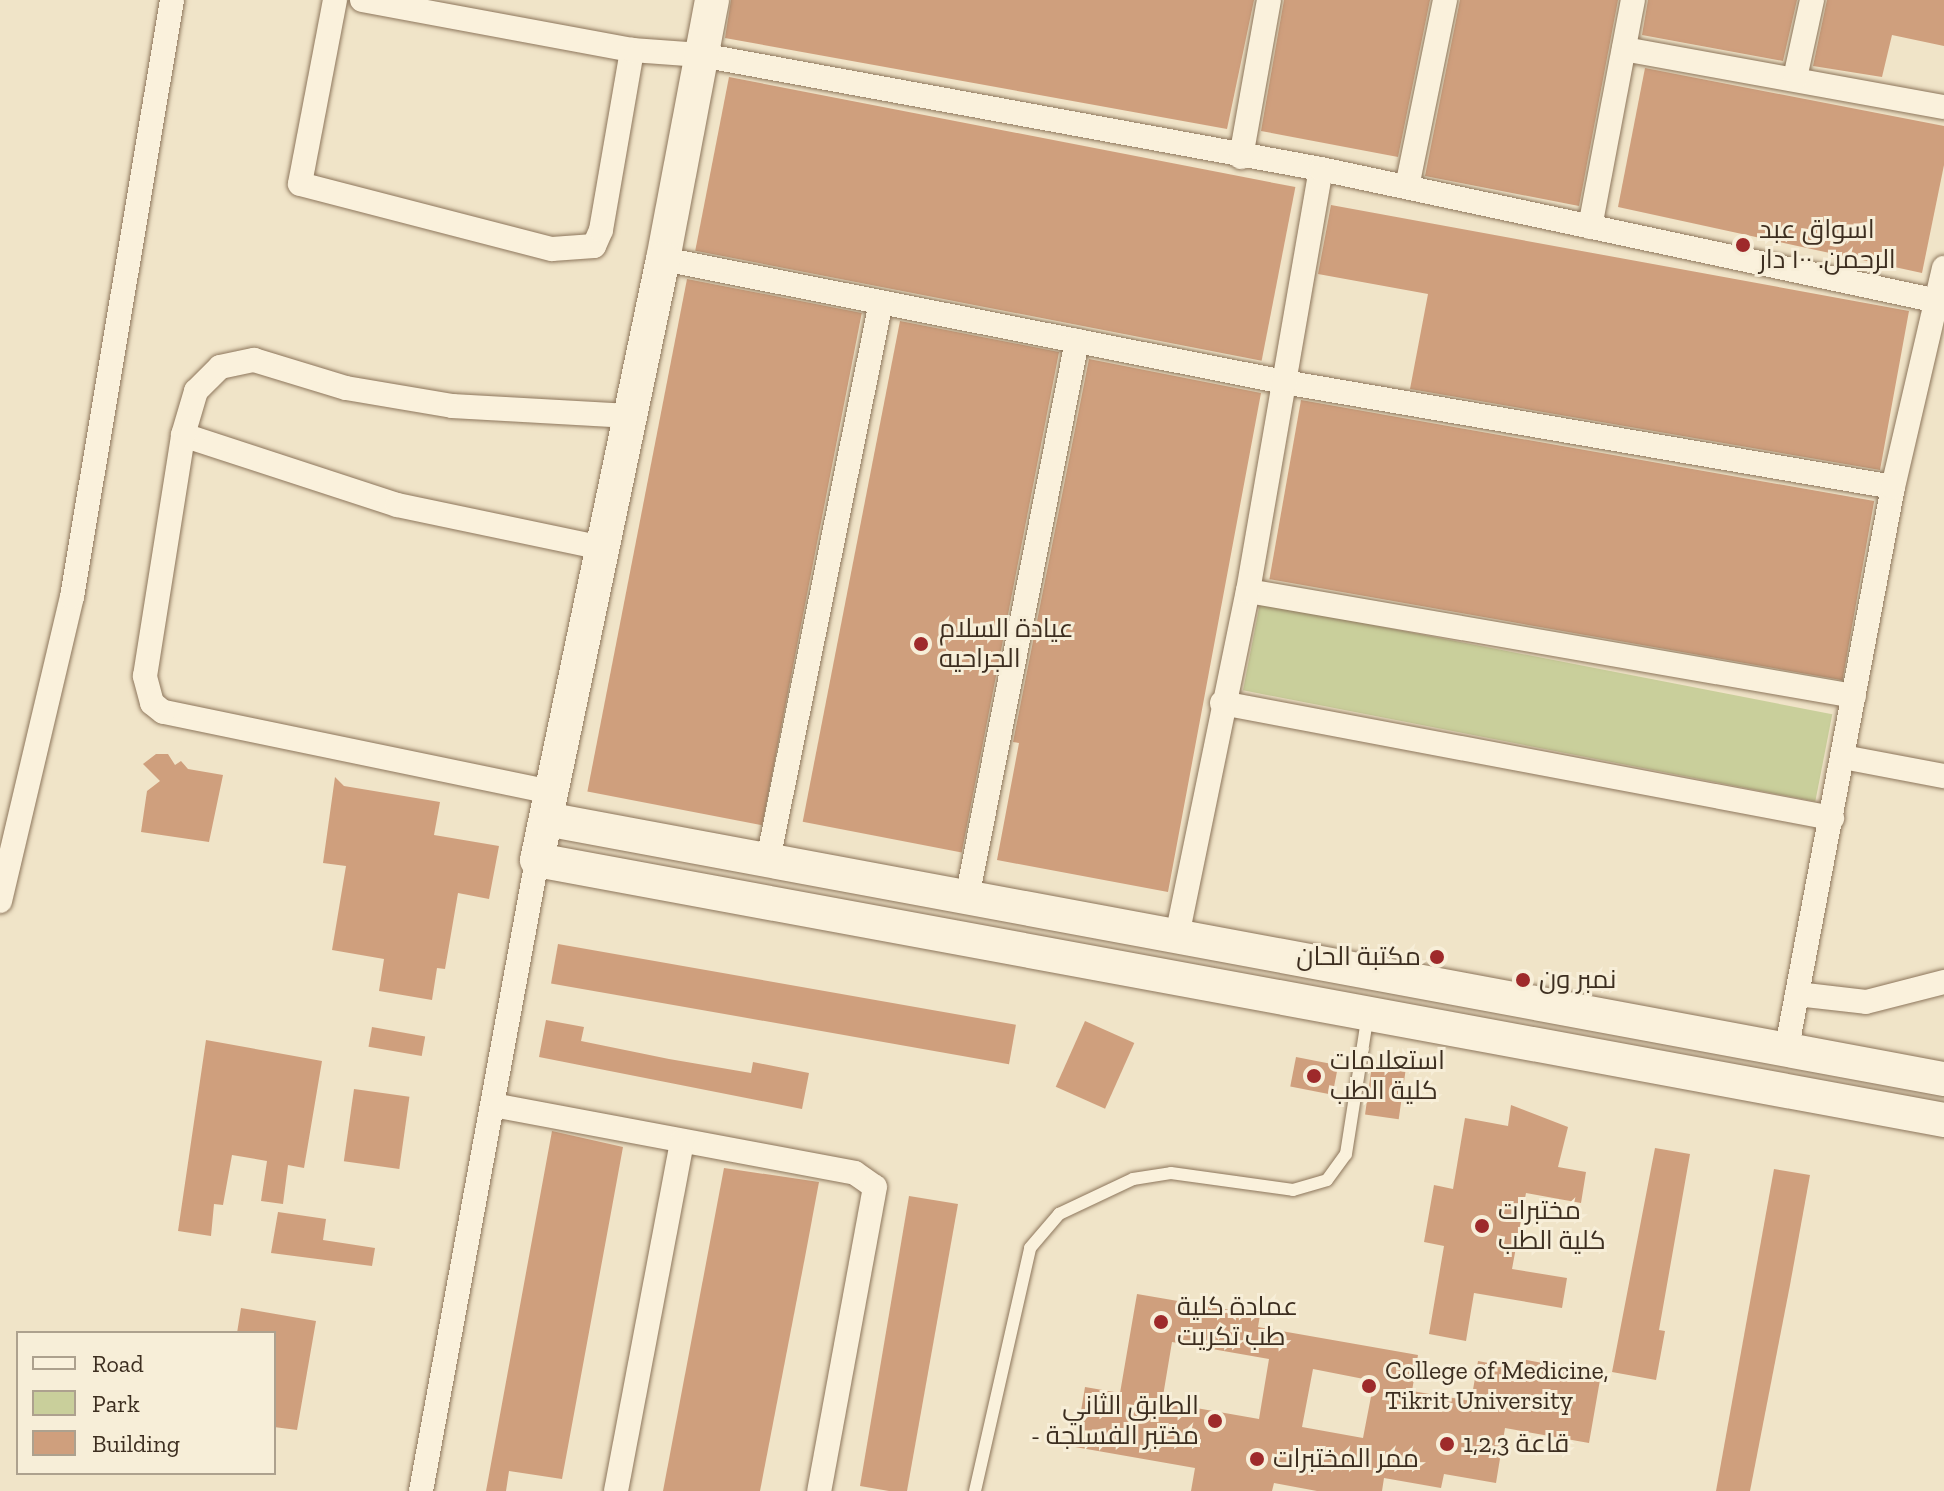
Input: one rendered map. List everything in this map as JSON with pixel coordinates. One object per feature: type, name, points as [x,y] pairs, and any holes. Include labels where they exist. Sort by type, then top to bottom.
[{"type":"street","points":[[0,901],[72,597],[172,0]]},
{"type":"street","points":[[335,0],[300,184],[552,249],[594,246],[601,230],[632,50]]},
{"type":"street","points":[[362,0],[632,50],[701,55],[1241,157],[1321,169],[1938,301]]},
{"type":"street","points":[[421,1491],[537,860],[663,259],[712,0]]},
{"type":"street","points":[[1241,157],[1269,0]]},
{"type":"street","points":[[1407,187],[1445,0]]},
{"type":"street","points":[[1590,227],[1633,0]]},
{"type":"street","points":[[1795,78],[1812,0]]},
{"type":"street","points":[[1624,49],[1944,107]]},
{"type":"street","points":[[1177,936],[1222,703],[1248,591],[1321,169]]},
{"type":"street","points":[[663,259],[1284,382],[1893,487]]},
{"type":"street","points":[[1786,1052],[1893,487],[1944,268]]},
{"type":"street","points":[[768,860],[881,302]]},
{"type":"street","points":[[967,898],[1077,341]]},
{"type":"street","points":[[630,416],[452,406],[346,388],[254,360],[220,367],[196,391],[183,435],[145,676],[152,703],[163,712],[768,860],[1944,1079]]},
{"type":"street","points":[[183,435],[397,505],[603,548]]},
{"type":"street","points":[[1248,591],[1854,696]]},
{"type":"street","points":[[1222,703],[1832,818]]},
{"type":"street","points":[[1843,757],[1944,776]]},
{"type":"street","points":[[537,860],[1368,1011],[1944,1120]]},
{"type":"street","points":[[1797,994],[1866,1002],[1944,982]]},
{"type":"street","points":[[1480,1033],[1488,995]]},
{"type":"street","points":[[493,1105],[855,1173],[875,1187],[819,1491]]},
{"type":"street","points":[[616,1491],[682,1141]]},
{"type":"lane","points":[[975,1491],[1030,1248],[1059,1214],[1133,1179],[1171,1173],[1293,1190],[1327,1180],[1346,1154],[1368,1011]]},
{"type":"green space","points":[[1260,603],[1832,714],[1815,802],[1243,690]]},
{"type":"building","points":[[731,0],[1254,0],[1227,129],[725,38]]},
{"type":"building","points":[[1284,0],[1430,0],[1398,157],[1261,131]]},
{"type":"building","points":[[1460,0],[1618,0],[1579,206],[1425,176]]},
{"type":"building","points":[[1648,0],[1797,0],[1783,61],[1642,35]]},
{"type":"building","points":[[1827,0],[1944,0],[1944,46],[1892,35],[1882,77],[1813,66]]},
{"type":"building","points":[[1645,68],[1944,126],[1944,165],[1922,273],[1618,207]]},
{"type":"building","points":[[729,77],[1295,187],[1262,361],[695,251]]},
{"type":"building","points":[[1331,205],[1909,311],[1880,470],[1410,389],[1428,294],[1318,274]]},
{"type":"building","points":[[687,279],[862,313],[762,825],[587,791]]},
{"type":"building","points":[[900,321],[1059,352],[962,853],[803,822]]},
{"type":"building","points":[[1089,359],[1261,393],[1168,892],[997,860],[1019,743],[1013,742]]},
{"type":"building","points":[[1301,400],[1874,501],[1843,680],[1269,579]]},
{"type":"building","points":[[156,754],[168,754],[175,765],[181,761],[188,769],[223,775],[209,842],[141,832],[147,791],[160,781],[143,764]]},
{"type":"building","points":[[335,777],[344,786],[440,802],[434,835],[499,846],[489,899],[458,893],[445,969],[437,968],[432,1000],[379,991],[384,959],[332,950],[346,866],[323,863]]},
{"type":"building","points":[[558,944],[1016,1025],[1009,1064],[551,983]]},
{"type":"building","points":[[546,1020],[584,1027],[581,1041],[669,1059],[751,1073],[753,1062],[809,1073],[802,1109],[539,1057]]},
{"type":"building","points":[[1085,1021],[1134,1043],[1105,1109],[1056,1087]]},
{"type":"building","points":[[372,1027],[425,1036],[422,1056],[369,1047]]},
{"type":"building","points":[[206,1040],[322,1061],[304,1168],[288,1165],[283,1204],[261,1201],[267,1161],[232,1155],[223,1205],[214,1204],[211,1236],[178,1231]]},
{"type":"building","points":[[1296,1057],[1338,1065],[1332,1095],[1290,1086]]},
{"type":"building","points":[[1372,1065],[1406,1070],[1399,1119],[1365,1115]]},
{"type":"building","points":[[354,1089],[409,1097],[399,1169],[344,1161]]},
{"type":"building","points":[[1511,1105],[1568,1127],[1558,1167],[1586,1172],[1581,1203],[1526,1193],[1512,1269],[1567,1278],[1562,1308],[1474,1293],[1466,1341],[1429,1334],[1444,1246],[1424,1242],[1434,1185],[1453,1189],[1465,1118],[1508,1126]]},
{"type":"building","points":[[552,1131],[623,1147],[610,1218],[562,1479],[509,1471],[506,1491],[486,1491]]},
{"type":"building","points":[[1655,1148],[1690,1154],[1659,1330],[1665,1331],[1656,1380],[1612,1372]]},
{"type":"building","points":[[724,1168],[819,1182],[805,1257],[760,1491],[663,1491]]},
{"type":"building","points":[[1774,1169],[1810,1175],[1750,1491],[1716,1491]]},
{"type":"building","points":[[909,1196],[958,1204],[907,1491],[889,1491],[860,1486]]},
{"type":"building","points":[[278,1212],[326,1219],[323,1240],[375,1248],[372,1266],[271,1253]]},
{"type":"building","points":[[1137,1294],[1260,1315],[1258,1327],[1418,1355],[1412,1391],[1471,1401],[1478,1361],[1520,1369],[1522,1359],[1601,1374],[1589,1443],[1505,1428],[1496,1483],[1444,1474],[1441,1488],[1384,1478],[1382,1491],[1317,1491],[1274,1483],[1272,1491],[1191,1491],[1195,1468],[1075,1447],[1085,1387],[1120,1393]],"holes":[[[1172,1342],[1269,1359],[1259,1419],[1162,1402]],[[1313,1369],[1374,1381],[1363,1438],[1302,1427]]]},
{"type":"building","points":[[241,1308],[316,1321],[297,1430],[276,1427],[276,1331],[237,1331]]},
{"type":"place","name":"اسواق عبد الرحمن. ١٠٠ دار","points":[[1743,245]]},
{"type":"place","name":"عيادة السلام الجراحيه","points":[[921,644]]},
{"type":"place","name":"مكتبة الحان","points":[[1437,957]]},
{"type":"place","name":"نمبر ون","points":[[1523,980]]},
{"type":"place","name":"استعلامات كلية الطب","points":[[1314,1076]]},
{"type":"place","name":"مختبرات كلية الطب","points":[[1482,1226]]},
{"type":"place","name":"عمادة كلية طب تكريت","points":[[1161,1322]]},
{"type":"place","name":"College of Medicine, Tikrit University","points":[[1369,1386]]},
{"type":"place","name":"الطابق الثاني - مختبر الفسلجة","points":[[1215,1421]]},
{"type":"place","name":"قاعة 1,2,3","points":[[1447,1444]]},
{"type":"place","name":"ممر المختبرات","points":[[1257,1459]]}]
